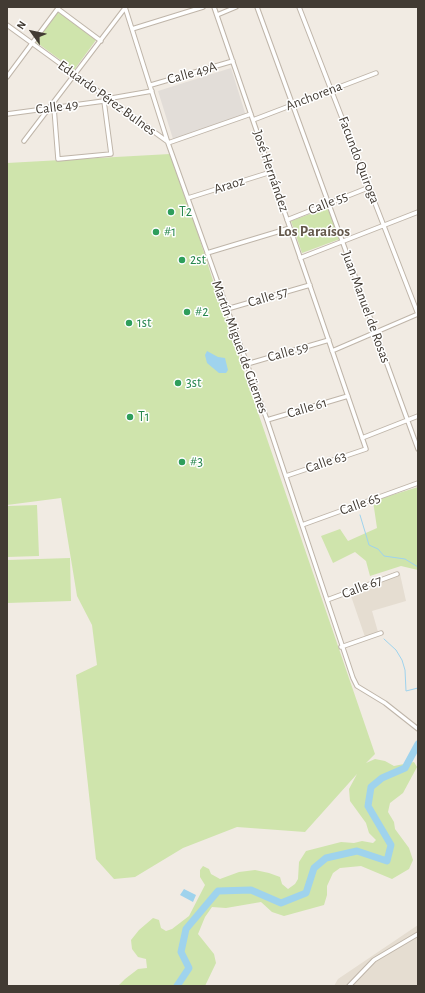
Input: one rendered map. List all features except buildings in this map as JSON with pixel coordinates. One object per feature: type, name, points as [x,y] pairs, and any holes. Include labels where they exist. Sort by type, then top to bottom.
[{"type":"street","points":[[132,29],[203,7]]},
{"type":"street","name":"José Hernández","points":[[214,7],[366,449]]},
{"type":"street","points":[[217,15],[236,7]]},
{"type":"street","name":"Juan Manuel de Rosas","points":[[257,7],[418,449]]},
{"type":"street","name":"Facundo Quiroga","points":[[299,7],[418,314]]},
{"type":"street","points":[[7,77],[59,8],[101,41]]},
{"type":"street","points":[[24,141],[47,108],[75,75],[125,8]]},
{"type":"street","name":"Martín Miguel de Güemes","points":[[125,8],[168,142],[286,476],[341,647],[357,686],[385,703],[418,729]]},
{"type":"street","name":"Eduardo Pérez Bulnes","points":[[7,25],[75,75],[105,100],[168,142]]},
{"type":"street","name":"Calle 49A","points":[[150,85],[233,61]]},
{"type":"street","name":"Anchorena","points":[[253,120],[376,73]]},
{"type":"street","name":"Calle 49","points":[[7,114],[105,100],[152,91]]},
{"type":"street","points":[[54,108],[58,159],[111,154],[105,100]]},
{"type":"street","points":[[168,142],[251,114]]},
{"type":"street","name":"Araoz","points":[[188,198],[271,172]]},
{"type":"street","name":"Calle 55","points":[[287,220],[370,187]]},
{"type":"street","points":[[300,258],[418,212]]},
{"type":"street","points":[[207,253],[290,228]]},
{"type":"street","name":"Calle 57","points":[[227,309],[310,285]]},
{"type":"street","points":[[332,351],[418,314]]},
{"type":"street","name":"Calle 59","points":[[247,364],[329,340]]},
{"type":"street","name":"Calle 61","points":[[266,420],[348,396]]},
{"type":"street","points":[[362,438],[418,416]]},
{"type":"street","name":"Calle 63","points":[[286,476],[366,449]]},
{"type":"street","name":"Calle 65","points":[[302,525],[418,484]]},
{"type":"street","name":"Calle 67","points":[[327,600],[397,574]]},
{"type":"street","points":[[341,647],[381,633]]},
{"type":"street","points":[[349,986],[374,960],[418,934]]},
{"type":"shaded area","points":[[231,68],[246,116],[173,139],[158,91]]},
{"type":"shaded area","points":[[400,574],[406,601],[372,611],[378,632],[365,637],[351,596],[373,588],[372,585]]},
{"type":"shaded area","points":[[418,925],[418,986],[334,986],[338,979]]},
{"type":"green space","points":[[58,12],[96,40],[74,70],[36,42]]},
{"type":"green space","points":[[170,154],[375,754],[366,763],[375,759],[385,761],[394,766],[414,762],[417,767],[403,793],[390,803],[388,812],[394,822],[395,829],[409,848],[413,860],[409,869],[392,879],[361,866],[340,868],[333,873],[327,886],[327,895],[324,905],[284,916],[272,912],[261,902],[226,908],[212,907],[205,917],[198,934],[214,954],[216,963],[205,986],[118,986],[138,969],[147,968],[146,959],[138,957],[132,949],[131,940],[139,930],[153,918],[159,920],[161,928],[166,931],[172,929],[189,916],[205,885],[200,877],[200,870],[203,866],[209,869],[211,874],[220,879],[239,872],[255,870],[269,873],[280,877],[282,884],[288,889],[295,884],[298,879],[299,862],[306,851],[341,842],[354,843],[362,841],[373,843],[376,840],[369,833],[366,823],[350,801],[349,789],[357,774],[305,832],[237,827],[183,848],[135,877],[114,879],[96,859],[76,675],[97,665],[92,625],[77,596],[61,498],[7,505],[7,163]]},
{"type":"green space","points":[[329,207],[340,239],[302,253],[291,221]]},
{"type":"green space","points":[[418,487],[418,570],[401,566],[370,576],[366,561],[355,552],[333,563],[321,536],[340,529],[348,541],[377,528],[373,501]]},
{"type":"green space","points":[[37,505],[39,556],[7,557],[7,506]]},
{"type":"green space","points":[[70,558],[71,601],[7,603],[7,560]]},
{"type":"water","points":[[207,351],[218,357],[225,358],[228,370],[226,373],[219,373],[207,363],[205,355]]},
{"type":"water","points":[[184,889],[196,895],[193,902],[180,895]]},
{"type":"waterway","points":[[360,515],[369,545],[378,549],[384,556],[405,559],[418,567]]},
{"type":"waterway","points":[[384,639],[396,650],[402,660],[405,670],[406,691],[418,688]]},
{"type":"waterway","points":[[177,986],[189,968],[181,952],[186,929],[218,891],[251,890],[281,903],[306,893],[314,868],[326,858],[357,851],[387,861],[391,845],[368,806],[371,787],[382,778],[405,768],[418,744]]},
{"type":"place","name":"T2","points":[[171,212]]},
{"type":"place","name":"#1","points":[[156,232]]},
{"type":"place","name":"2st","points":[[182,260]]},
{"type":"place","name":"#2","points":[[187,312]]},
{"type":"place","name":"1st","points":[[129,323]]},
{"type":"place","name":"3st","points":[[178,383]]},
{"type":"place","name":"T1","points":[[130,417]]},
{"type":"place","name":"#3","points":[[182,462]]},
{"type":"district","name":"Los Paraísos","points":[[314,231]]}]
